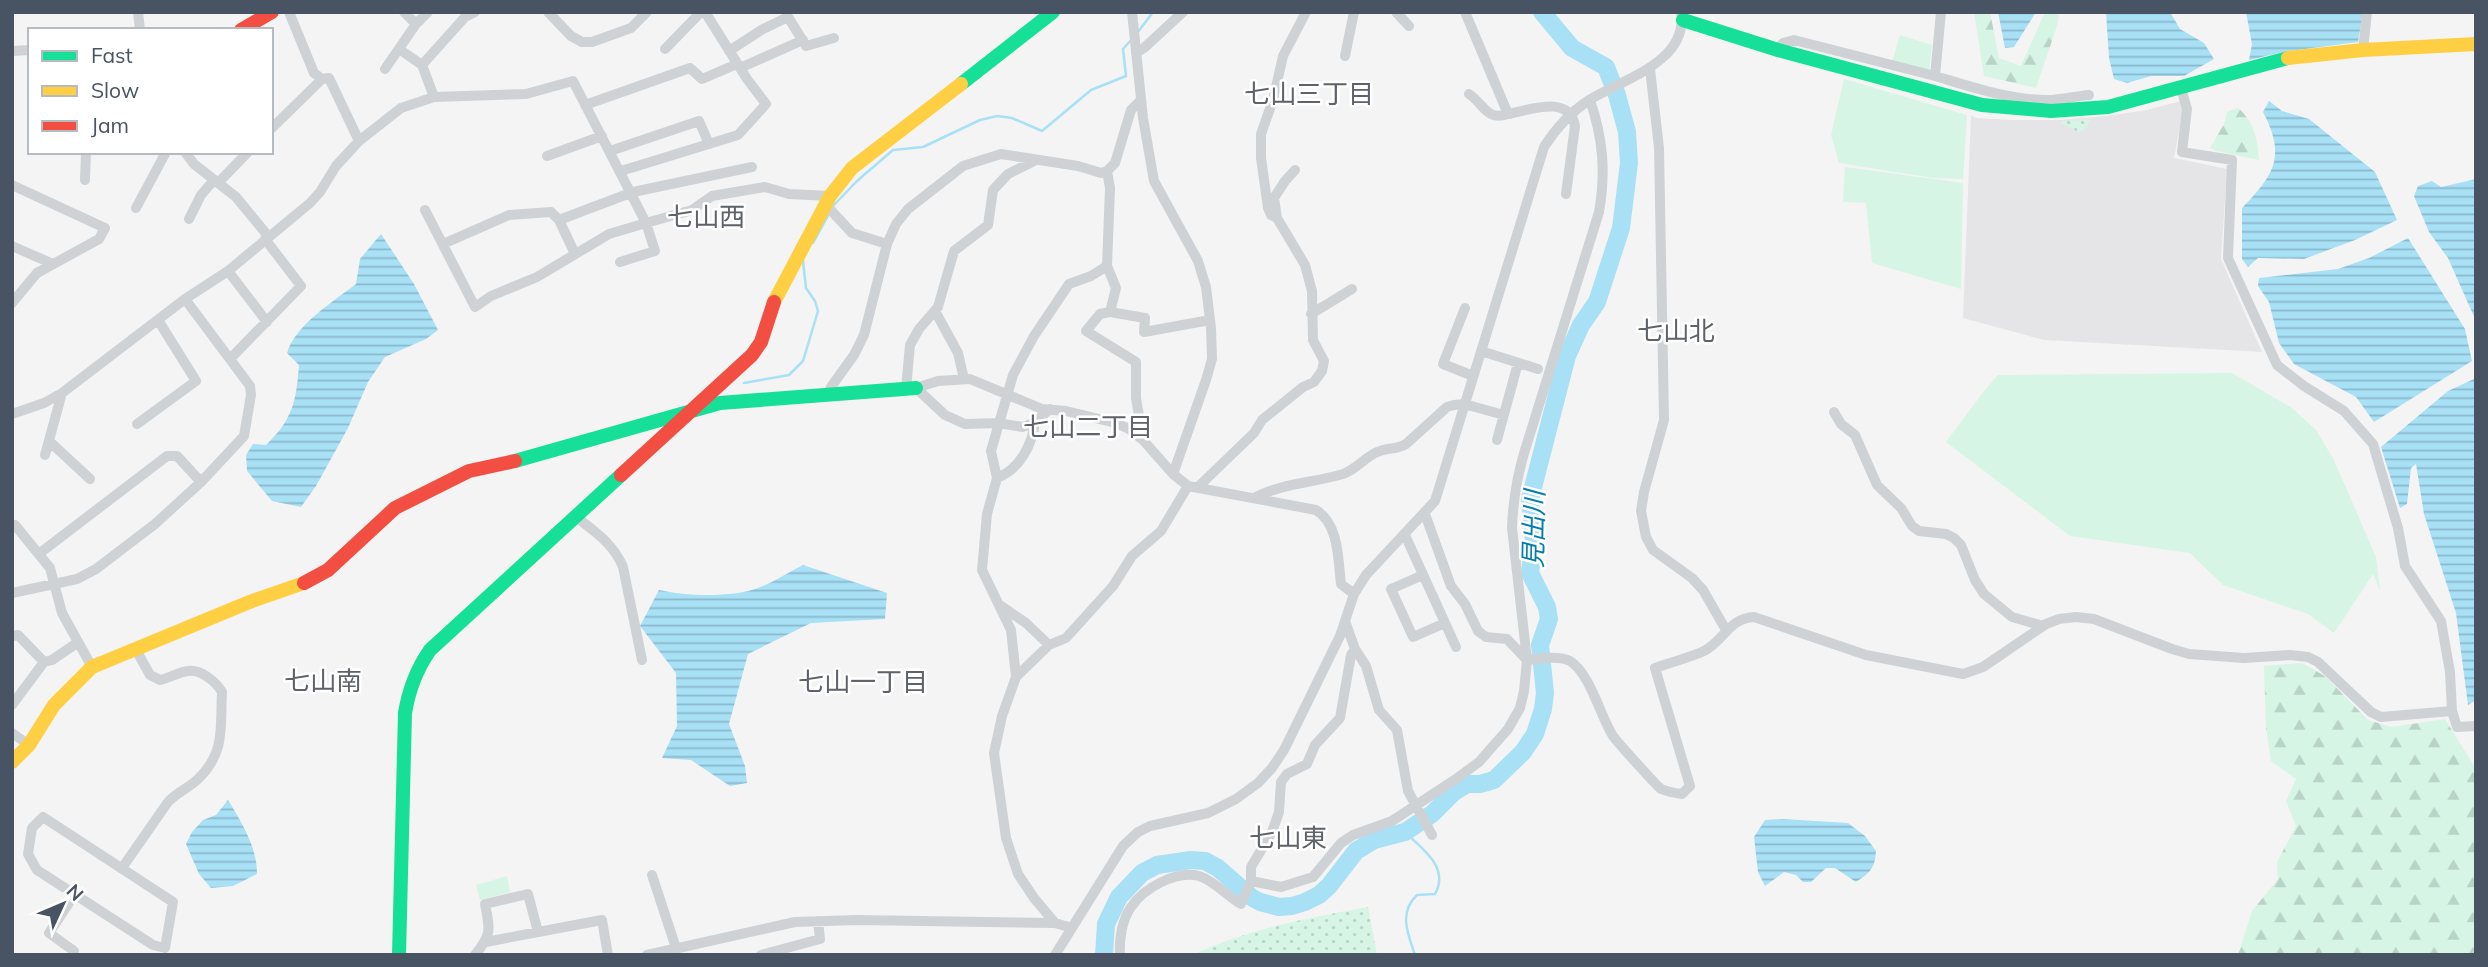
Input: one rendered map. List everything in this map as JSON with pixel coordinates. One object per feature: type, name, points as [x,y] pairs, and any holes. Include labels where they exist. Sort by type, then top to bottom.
[{"type":"street","points":[[244,28],[272,12]]},
{"type":"street","points":[[289,12],[314,73],[322,79]]},
{"type":"street","points":[[404,12],[416,24]]},
{"type":"street","points":[[385,69],[416,24],[428,12]]},
{"type":"street","points":[[422,65],[465,17],[475,12]]},
{"type":"street","points":[[548,12],[571,36],[582,42],[592,42],[631,28],[647,12]]},
{"type":"street","points":[[621,171],[738,135],[766,104],[703,12],[665,49]]},
{"type":"street","points":[[399,955],[405,713],[413,674],[430,650],[752,355],[761,342],[775,300],[828,201],[852,168],[1053,12]]},
{"type":"street","points":[[1132,12],[1141,100],[1154,181],[1198,261],[1206,288],[1210,320],[1212,359],[1173,474]]},
{"type":"street","points":[[1136,53],[1183,12]]},
{"type":"street","points":[[1277,218],[1271,215],[1268,208],[1261,158],[1261,134],[1273,100],[1283,56],[1306,12]]},
{"type":"street","points":[[1345,56],[1354,12]]},
{"type":"street","points":[[1396,12],[1409,26]]},
{"type":"street","points":[[1465,12],[1508,114]]},
{"type":"street","points":[[1935,76],[1941,12]]},
{"type":"street","points":[[2363,50],[2367,12]]},
{"type":"street","points":[[1055,955],[1123,846],[1138,832],[1150,825],[1208,813],[1236,799],[1258,783],[1272,768],[1284,750],[1345,620],[1354,594],[1366,575],[1435,501],[1545,147],[1552,134],[1590,100],[1650,69],[1666,55],[1676,40],[1682,16],[1778,50],[1982,105],[2108,107],[2288,58],[2363,50],[2476,44]]},
{"type":"street","points":[[729,51],[788,17],[806,46],[834,38]]},
{"type":"street","points":[[585,105],[690,68],[702,79],[803,40]]},
{"type":"street","points":[[1778,50],[1783,43],[1794,40],[2048,105],[2089,94]]},
{"type":"street","points":[[399,49],[422,65],[435,97]]},
{"type":"street","points":[[1650,69],[1659,148],[1664,420],[1641,511],[1646,537],[1653,550],[1692,578],[1703,590],[1726,630]]},
{"type":"street","points":[[273,127],[322,79],[329,78],[359,142]]},
{"type":"street","points":[[12,414],[44,403],[62,393],[185,299],[228,271],[310,203],[336,166],[359,142],[401,108],[435,97],[526,94],[573,80],[632,192],[655,251],[620,262]]},
{"type":"street","points":[[2181,88],[2187,108],[2182,152],[2232,159],[2228,258],[2277,365],[2344,411],[2373,444],[2398,528],[2405,566],[2441,621],[2450,672],[2452,711],[2457,727],[2476,726]]},
{"type":"street","points":[[1469,94],[1490,115],[1499,117],[1553,105],[1562,108],[1574,118],[1566,194]]},
{"type":"street","points":[[828,395],[855,355],[864,335],[887,244],[896,224],[908,209],[963,166],[1001,155],[1078,166],[1101,173],[1107,171],[1115,163],[1131,110],[1141,100]]},
{"type":"street","points":[[1251,881],[1281,887],[1313,877],[1331,853],[1353,835],[1392,821],[1479,762],[1508,729],[1520,708],[1527,660],[1512,528],[1512,506],[1516,480],[1599,212],[1604,158],[1599,127],[1590,100]]},
{"type":"street","points":[[610,150],[699,121],[709,144]]},
{"type":"street","points":[[547,156],[602,136]]},
{"type":"street","points":[[85,180],[86,154]]},
{"type":"street","points":[[136,208],[165,154]]},
{"type":"street","points":[[186,154],[194,164],[236,197],[302,286],[230,359]]},
{"type":"street","points":[[189,219],[201,195],[246,154]]},
{"type":"street","points":[[911,388],[910,345],[919,329],[935,311],[943,295],[954,251],[988,225],[993,190],[1008,174],[1037,160]]},
{"type":"street","points":[[559,220],[632,192],[752,167]]},
{"type":"street","points":[[1016,677],[1049,645],[1066,638],[1113,586],[1132,556],[1161,531],[1193,486],[1254,433],[1262,420],[1303,387],[1314,382],[1322,371],[1324,362],[1313,340],[1312,291],[1305,265],[1277,218],[1274,198],[1295,170]]},
{"type":"street","points":[[1107,171],[1110,188],[1107,266],[1116,288],[1110,312]]},
{"type":"street","points":[[12,185],[105,228],[99,239],[37,273],[12,303]]},
{"type":"street","points":[[425,210],[475,307],[491,296],[537,277],[609,234],[692,210],[712,196],[765,187],[828,201],[852,233],[887,244]]},
{"type":"street","points":[[443,244],[509,215],[551,212],[559,220],[575,254]]},
{"type":"street","points":[[12,246],[53,264]]},
{"type":"street","points":[[1055,923],[1018,874],[1006,838],[1000,802],[994,753],[1002,716],[1016,677],[1011,630],[982,570],[987,514],[997,478],[991,451],[1013,375],[1034,336],[1069,284],[1091,276],[1107,266]]},
{"type":"street","points":[[228,271],[267,322]]},
{"type":"street","points":[[1311,314],[1352,289]]},
{"type":"street","points":[[12,593],[77,579],[96,569],[155,524],[201,482],[244,436],[250,386],[185,299]]},
{"type":"street","points":[[1465,308],[1443,364],[1473,376]]},
{"type":"street","points":[[935,311],[958,353],[964,379]]},
{"type":"street","points":[[1143,440],[1136,398],[1136,362],[1086,331],[1100,314],[1110,312],[1145,318],[1144,332],[1210,320]]},
{"type":"street","points":[[137,424],[196,380],[158,320]]},
{"type":"street","points":[[1481,351],[1538,369]]},
{"type":"street","points":[[1497,440],[1518,363]]},
{"type":"street","points":[[12,762],[29,745],[54,705],[92,667],[252,601],[301,585],[328,570],[395,508],[469,471],[541,456],[720,403],[911,388],[938,381],[964,379],[1042,409],[1066,411],[1116,423],[1143,440],[1173,474],[1193,486],[1316,510],[1325,515],[1333,529],[1341,584],[1354,594]]},
{"type":"street","points":[[911,388],[955,421],[965,424],[998,423],[1023,426],[1035,422],[1050,409]]},
{"type":"street","points":[[45,455],[62,393]]},
{"type":"street","points":[[1254,498],[1270,489],[1344,474],[1381,450],[1398,449],[1447,407],[1464,404],[1504,415]]},
{"type":"street","points":[[1834,412],[1841,424],[1855,435],[1877,485],[1901,508],[1912,526],[1919,531],[1947,534],[1954,538],[1961,545],[1975,580],[1984,594],[2012,617],[2043,626]]},
{"type":"street","points":[[997,478],[1008,474],[1017,465],[1034,435],[1035,422]]},
{"type":"street","points":[[49,441],[90,479]]},
{"type":"street","points":[[40,553],[167,456],[177,456],[201,482]]},
{"type":"street","points":[[1425,514],[1451,586],[1465,604],[1478,631],[1486,637],[1507,639],[1527,660],[1557,659],[1571,662],[1579,669],[1600,706],[1613,737],[1658,787],[1669,792],[1682,794],[1690,786],[1655,668],[1704,651],[1735,621],[1744,617],[1754,617],[1866,655],[1963,674],[1983,667],[2043,626],[2059,619],[2094,619],[2189,654],[2244,658],[2290,655],[2308,657],[2318,662],[2371,712],[2381,717],[2452,711]]},
{"type":"street","points":[[575,516],[611,544],[618,553],[642,660]]},
{"type":"street","points":[[12,528],[15,525],[50,568],[55,597],[92,667]]},
{"type":"street","points":[[1405,535],[1456,647]]},
{"type":"street","points":[[1423,575],[1391,589],[1412,636],[1445,623]]},
{"type":"street","points":[[1001,606],[1026,623],[1049,645]]},
{"type":"street","points":[[1345,620],[1366,666],[1378,710],[1397,730],[1408,791],[1432,835]]},
{"type":"street","points":[[12,636],[18,635],[44,662]]},
{"type":"street","points":[[12,705],[44,662],[52,660],[78,643]]},
{"type":"street","points":[[122,868],[168,802],[176,793],[195,782],[209,767],[219,751],[220,738],[222,692],[218,685],[209,678],[189,671],[160,680],[150,675],[135,648]]},
{"type":"street","points":[[1120,955],[1121,935],[1131,907],[1159,883],[1173,878],[1199,876],[1241,904],[1251,881],[1251,867],[1272,832],[1279,813],[1281,782],[1307,764],[1323,734],[1340,719],[1351,655],[1356,649]]},
{"type":"street","points":[[12,733],[29,745]]},
{"type":"street","points":[[1272,768],[1285,777]]},
{"type":"street","points":[[43,817],[173,902],[165,948],[153,945],[75,894],[37,870],[28,854],[32,828],[43,817]]},
{"type":"street","points":[[652,875],[676,948]]},
{"type":"street","points":[[74,951],[49,933],[75,894]]},
{"type":"street","points":[[475,955],[486,942],[490,929],[485,904],[528,894],[538,932]]},
{"type":"street","points":[[486,942],[602,920],[608,955]]},
{"type":"street","points":[[761,955],[820,939],[818,921]]},
{"type":"street","points":[[647,955],[795,922],[1055,923],[1072,928]]},
{"type":"street","points":[[706,942],[710,955]]},
{"type":"shaded area","points":[[2181,101],[2183,110],[2174,158],[2227,169],[2221,259],[2262,352],[2044,340],[1963,318],[1971,115],[1976,118],[2059,120],[2147,110]]},
{"type":"green space","points":[[1974,12],[1990,12],[1999,58],[2021,66],[2045,12],[2059,12],[2058,23],[2036,88],[1984,76]]},
{"type":"green space","points":[[1900,35],[1932,45],[1929,71],[1892,62]]},
{"type":"green space","points":[[1844,79],[1967,115],[1963,179],[1933,178],[1839,163],[1831,135]]},
{"type":"green space","points":[[2238,108],[2248,119],[2254,132],[2259,160],[2210,148],[2224,124],[2227,112]]},
{"type":"green space","points":[[2091,120],[2084,130],[2079,132],[2062,124],[2062,121]]},
{"type":"green space","points":[[1845,167],[1963,183],[1961,289],[1872,263],[1866,203],[1843,202]]},
{"type":"green space","points":[[2232,373],[2292,408],[2316,430],[2333,458],[2376,557],[2380,591],[2373,574],[2334,633],[2308,614],[2223,585],[2190,553],[2070,536],[1946,442],[1998,375]]},
{"type":"green space","points":[[2302,663],[2325,676],[2368,720],[2392,727],[2445,719],[2476,769],[2476,955],[2238,955],[2252,911],[2278,879],[2277,862],[2296,826],[2286,801],[2296,779],[2271,761],[2266,728],[2264,666]]},
{"type":"green space","points":[[507,876],[510,892],[480,900],[476,885]]},
{"type":"green space","points":[[1368,907],[1377,955],[1193,955],[1257,931]]},
{"type":"water","points":[[1998,12],[2036,12],[2014,47],[2005,48]]},
{"type":"water","points":[[2106,12],[2170,12],[2180,29],[2204,43],[2214,59],[2184,76],[2151,76],[2127,83],[2114,79],[2109,58]]},
{"type":"water","points":[[2246,12],[2363,12],[2358,42],[2283,52],[2249,60],[2252,44]]},
{"type":"water","points":[[2269,101],[2282,111],[2309,119],[2375,172],[2397,220],[2355,240],[2304,259],[2258,258],[2248,267],[2242,259],[2242,208],[2262,185],[2274,164],[2274,141],[2263,112]]},
{"type":"water","points":[[2476,179],[2476,321],[2448,258],[2429,232],[2414,196],[2418,186],[2432,181],[2441,187]]},
{"type":"water","points":[[381,234],[414,284],[438,330],[426,339],[385,357],[368,382],[348,428],[316,486],[301,507],[272,501],[247,471],[246,455],[253,444],[266,445],[275,436],[292,409],[299,365],[287,353],[291,343],[307,323],[356,284],[360,259]]},
{"type":"water","points":[[2408,238],[2465,329],[2472,361],[2374,422],[2356,397],[2294,364],[2279,343],[2269,302],[2258,286],[2259,278],[2338,269],[2369,258]]},
{"type":"water","points":[[2476,378],[2476,700],[2468,705],[2456,613],[2424,514],[2416,464],[2411,468],[2407,504],[2400,508],[2381,447],[2448,391]]},
{"type":"water","points":[[803,565],[887,593],[885,619],[811,623],[748,654],[729,724],[745,766],[747,783],[730,786],[691,760],[662,758],[677,726],[676,673],[640,626],[659,590],[695,595],[747,591],[764,586]]},
{"type":"water","points":[[228,800],[252,845],[257,874],[233,886],[211,888],[199,874],[186,844],[203,820],[216,815]]},
{"type":"water","points":[[1765,820],[1848,823],[1865,836],[1876,851],[1873,866],[1856,882],[1835,868],[1826,868],[1811,882],[1803,882],[1796,875],[1784,872],[1765,886],[1758,872],[1754,837]]},
{"type":"waterway","points":[[1138,32],[1153,12]]},
{"type":"waterway","name":"見出川","points":[[1104,955],[1106,924],[1119,897],[1142,873],[1157,865],[1191,860],[1205,861],[1218,868],[1260,902],[1279,907],[1305,902],[1329,886],[1356,851],[1374,840],[1405,832],[1432,814],[1454,792],[1467,784],[1494,780],[1523,752],[1535,734],[1545,693],[1540,645],[1549,619],[1547,607],[1530,573],[1534,540],[1530,499],[1567,356],[1581,325],[1597,302],[1621,228],[1629,163],[1627,132],[1606,67],[1572,48],[1542,12]]},
{"type":"waterway","points":[[833,206],[893,150],[923,147],[980,120],[997,116],[1012,118],[1042,131],[1091,90],[1126,76],[1123,49],[1131,40]]},
{"type":"waterway","points":[[813,243],[830,212]]},
{"type":"waterway","points":[[744,383],[789,375],[803,361],[818,311],[806,288],[803,261]]},
{"type":"waterway","points":[[1405,832],[1432,859],[1439,875],[1435,894],[1417,895],[1408,909],[1406,924],[1415,955]]},
{"type":"traffic: fast","points":[[961,84],[1053,12]]},
{"type":"traffic: fast","points":[[1683,20],[1778,50],[1982,105],[2051,111],[2108,107],[2288,58]]},
{"type":"traffic: fast","points":[[515,461],[720,403],[916,388]]},
{"type":"traffic: fast","points":[[399,955],[405,713],[417,672],[430,650],[621,475]]},
{"type":"traffic: slow","points":[[2288,58],[2363,50],[2476,44]]},
{"type":"traffic: slow","points":[[774,302],[830,196],[852,168],[961,84]]},
{"type":"traffic: slow","points":[[12,762],[29,745],[54,705],[92,667],[252,601],[304,583]]},
{"type":"traffic: jam","points":[[244,28],[272,12]]},
{"type":"traffic: jam","points":[[621,475],[752,355],[761,342],[774,302]]},
{"type":"traffic: jam","points":[[304,583],[328,570],[395,508],[469,471],[515,461]]},
{"type":"district","name":"七山三丁目","points":[[1309,94]]},
{"type":"district","name":"七山西","points":[[706,217]]},
{"type":"district","name":"七山北","points":[[1676,331]]},
{"type":"district","name":"七山二丁目","points":[[1088,427]]},
{"type":"district","name":"七山南","points":[[323,681]]},
{"type":"district","name":"七山一丁目","points":[[863,682]]},
{"type":"district","name":"七山東","points":[[1288,838]]}]
